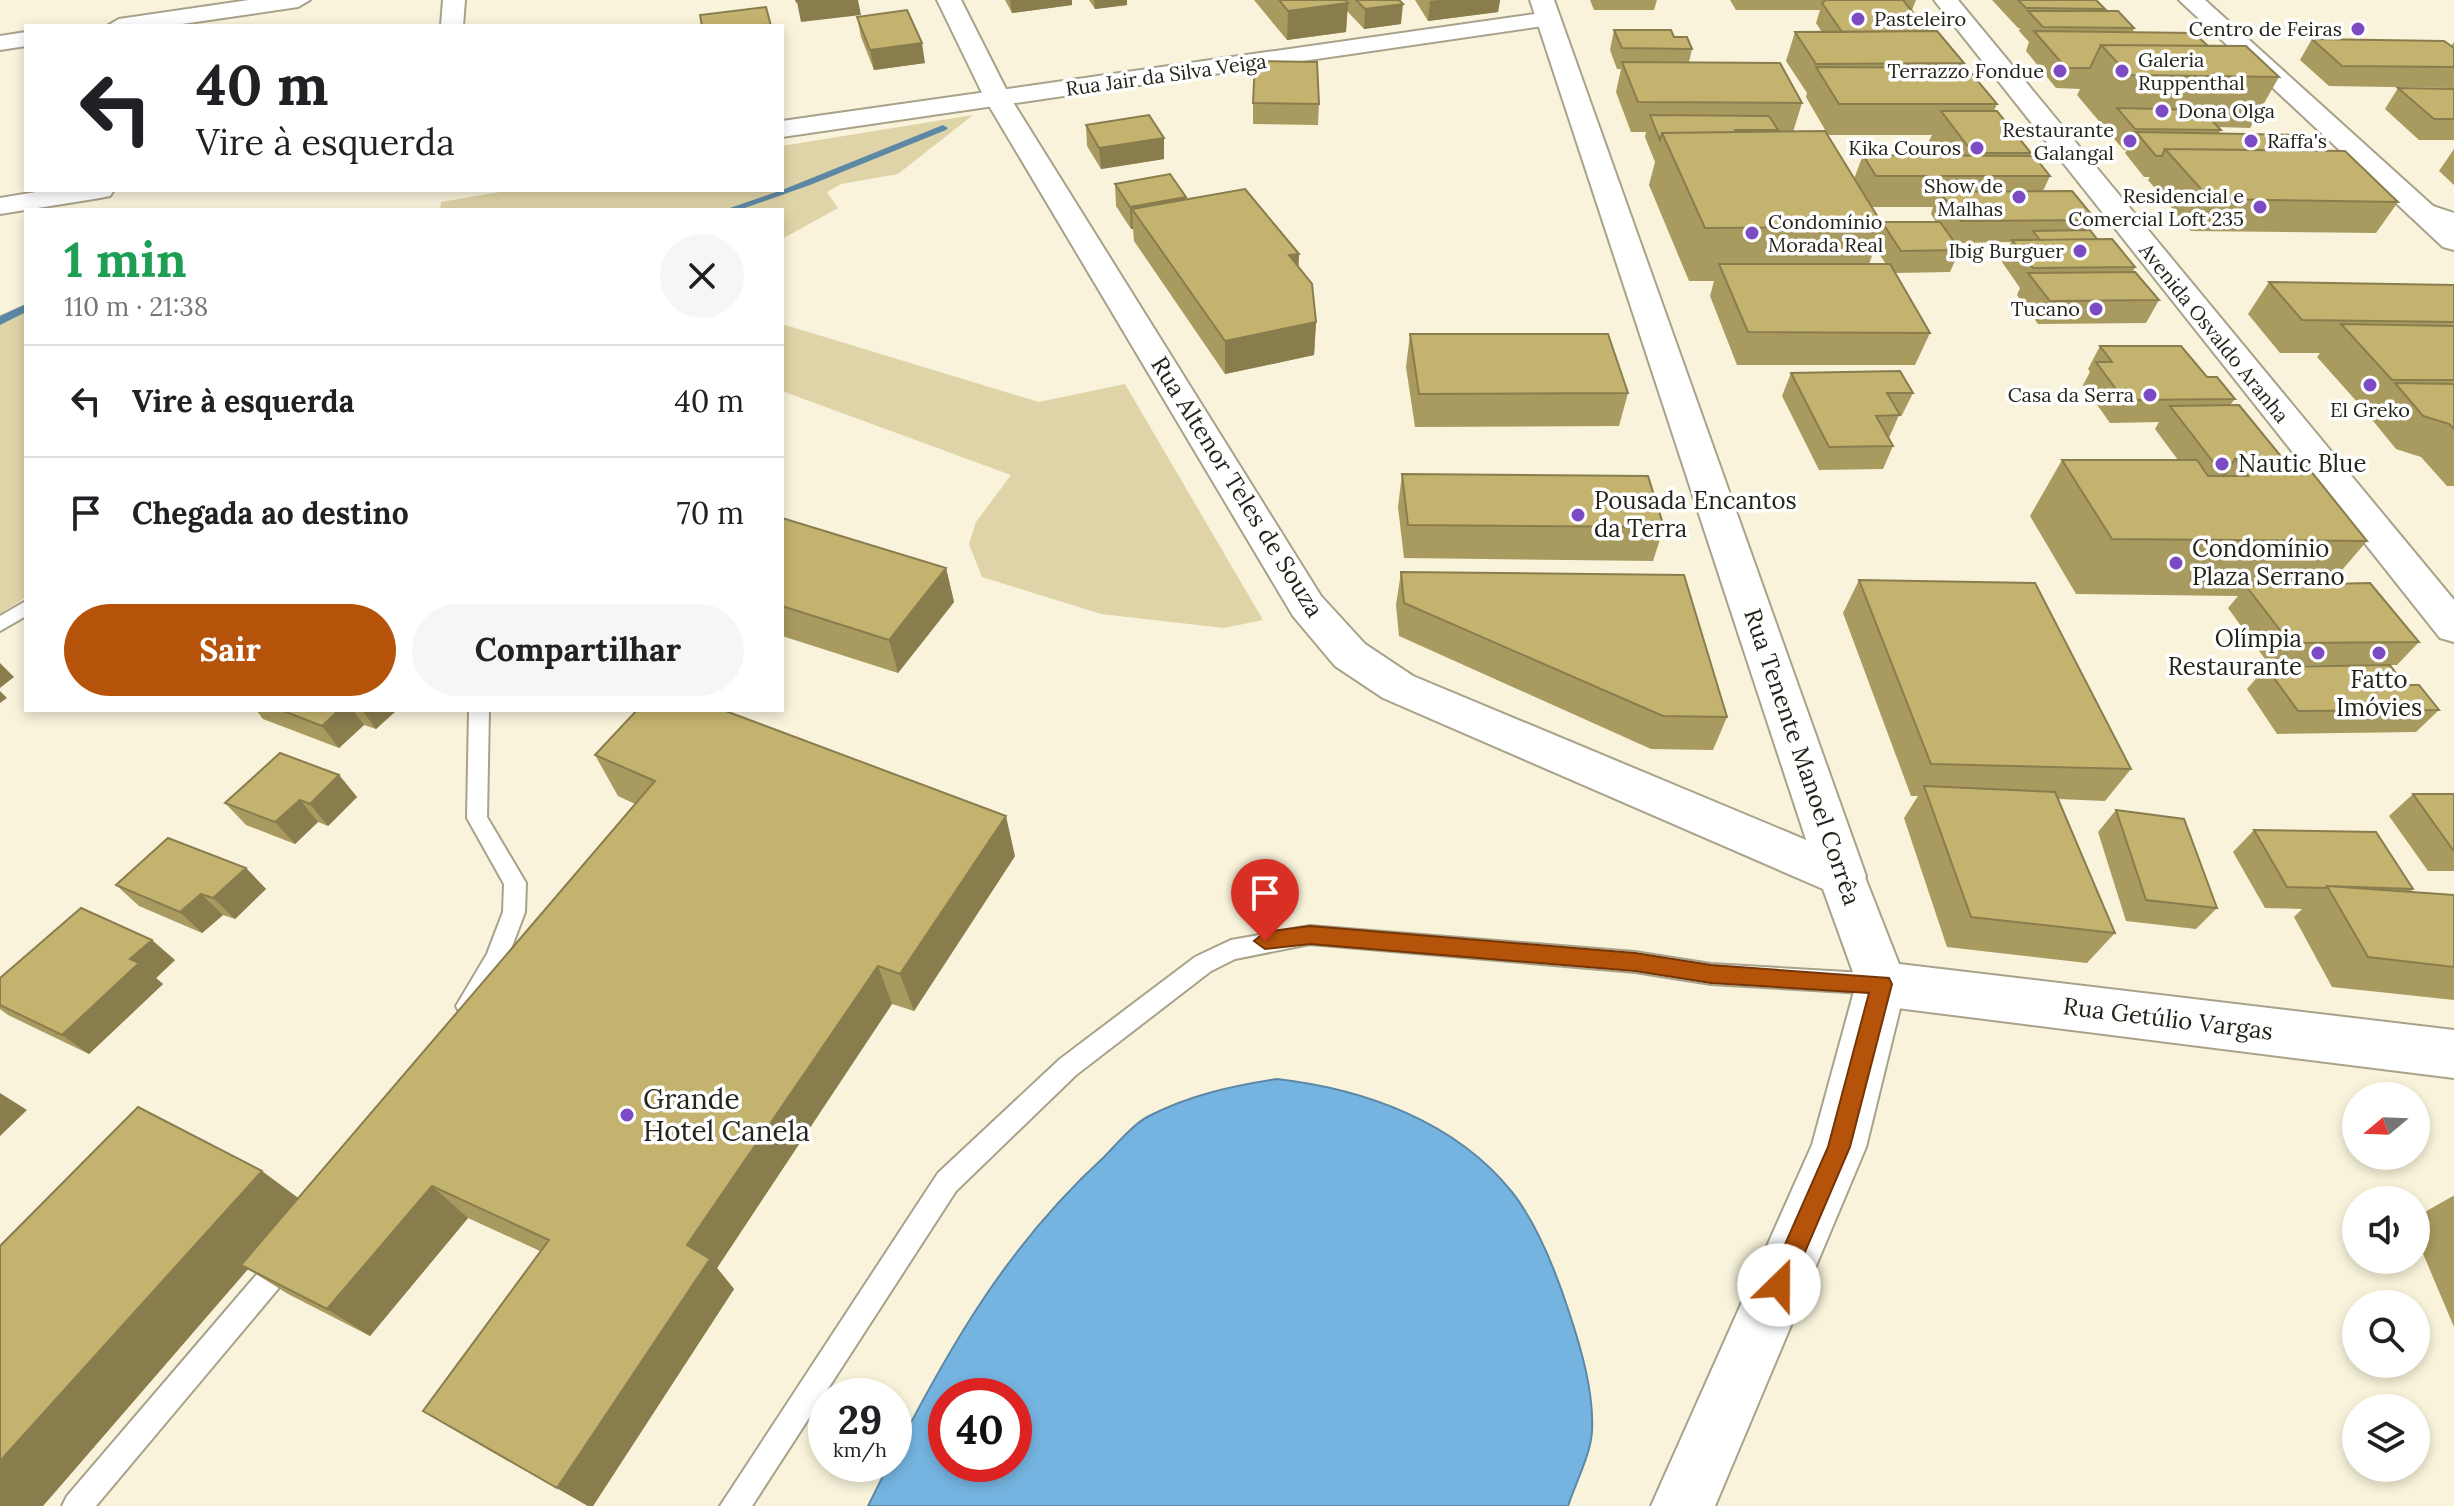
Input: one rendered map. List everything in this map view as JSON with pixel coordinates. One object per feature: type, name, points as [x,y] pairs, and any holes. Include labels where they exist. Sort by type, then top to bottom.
[{"type":"street","points":[[133,24],[298,0]]},
{"type":"street","points":[[452,24],[454,0]]},
{"type":"street","name":"Rua Altenor Teles de Souza","points":[[949,0],[998,99],[1307,606],[1350,655],[1398,687],[1842,876]]},
{"type":"street","name":"Avenida Osvaldo Aranha","points":[[1946,0],[2454,628]]},
{"type":"street","points":[[2191,0],[2454,241]]},
{"type":"street","name":"Rua Jair da Silva Veiga","points":[[784,129],[998,99],[1546,10]]},
{"type":"street","name":"Rua Tenente Manoel Corrêa","points":[[1546,10],[1881,984]]},
{"type":"street","points":[[0,43],[24,39]]},
{"type":"street","points":[[0,206],[88,192]]},
{"type":"street","points":[[2421,211],[2454,223]]},
{"type":"street","points":[[1683,1506],[1839,1147],[1881,984]]},
{"type":"street","name":"Rua Getúlio Vargas","points":[[1881,984],[2454,1054]]},
{"type":"lane","points":[[0,625],[24,608]]},
{"type":"lane","points":[[456,1025],[497,958],[514,912],[515,883],[477,818],[479,712]]},
{"type":"lane","points":[[735,1506],[947,1182],[1068,1067],[1203,964],[1231,950],[1265,941],[1310,935],[1635,962],[1711,974],[1881,984]]},
{"type":"lane","points":[[77,1506],[298,1246]]},
{"type":"shaded area","points":[[973,115],[898,174],[841,184],[827,192],[838,208],[784,238],[784,208],[440,208],[441,202],[500,192],[784,192],[784,146]]},
{"type":"shaded area","points":[[24,305],[24,598],[0,614],[0,315]]},
{"type":"shaded area","points":[[784,325],[1039,402],[1125,384],[1263,620],[1224,628],[1101,614],[982,577],[969,544],[976,522],[1011,475],[784,392]]},
{"type":"water","points":[[1277,1079],[1375,1100],[1436,1128],[1463,1146],[1489,1167],[1512,1192],[1530,1219],[1552,1265],[1578,1340],[1589,1386],[1591,1440],[1568,1506],[868,1506],[880,1482],[912,1482],[912,1421],[928,1392],[928,1482],[1032,1482],[1032,1378],[935,1378],[985,1296],[1039,1224],[1070,1190],[1149,1116],[1228,1088]]},
{"type":"building","points":[[1279,0],[1345,0],[1348,3],[1288,11]]},
{"type":"building","points":[[1356,0],[1399,0],[1403,4],[1365,9]]},
{"type":"building","points":[[1826,0],[1903,0],[1928,31],[1842,32],[1822,3]]},
{"type":"building","points":[[2018,0],[2096,0],[2105,9],[2026,8]]},
{"type":"building","points":[[766,7],[770,24],[702,24],[700,15]]},
{"type":"building","points":[[907,10],[922,43],[870,50],[857,17]]},
{"type":"building","points":[[2028,11],[2118,11],[2134,28],[2043,27]]},
{"type":"building","points":[[1614,30],[1671,30],[1674,37],[1687,37],[1692,49],[1622,48]]},
{"type":"building","points":[[1937,31],[1964,63],[1816,64],[1795,32]]},
{"type":"building","points":[[2034,31],[2194,33],[2208,46],[2101,45],[2090,68],[2066,68]]},
{"type":"building","points":[[2312,39],[2444,41],[2454,48],[2454,67],[2342,66]]},
{"type":"building","points":[[2101,45],[2246,46],[2279,77],[2129,75]]},
{"type":"building","points":[[1255,61],[1317,62],[1319,104],[1253,103]]},
{"type":"building","points":[[1622,62],[1780,63],[1802,103],[1638,102]]},
{"type":"building","points":[[1816,67],[1967,68],[1997,104],[1839,104]]},
{"type":"building","points":[[2398,88],[2454,89],[2454,119],[2434,119]]},
{"type":"building","points":[[2117,108],[2202,110],[2221,130],[2135,129]]},
{"type":"building","points":[[1941,111],[1997,111],[2031,153],[1973,153]]},
{"type":"building","points":[[1149,115],[1164,138],[1099,148],[1086,125]]},
{"type":"building","points":[[1650,115],[1769,116],[1778,130],[1662,133],[1660,140]]},
{"type":"building","points":[[1825,131],[1884,227],[1705,228],[1662,133]]},
{"type":"building","points":[[2136,132],[2306,135],[2322,151],[2165,149],[2162,156],[2156,156]]},
{"type":"building","points":[[2165,149],[2345,151],[2398,202],[2210,199]]},
{"type":"building","points":[[1863,155],[2034,156],[2050,176],[1876,176]]},
{"type":"building","points":[[1170,174],[1186,197],[1130,207],[1115,184]]},
{"type":"building","points":[[1245,189],[1299,254],[1289,255],[1312,284],[1316,322],[1225,341],[1132,209]]},
{"type":"building","points":[[2072,191],[2096,220],[1961,221],[1940,192]]},
{"type":"building","points":[[1882,222],[1940,222],[1960,250],[1901,251]]},
{"type":"building","points":[[2090,230],[2097,239],[2040,240],[2033,231]]},
{"type":"building","points":[[2112,239],[2135,267],[2033,268],[2012,240]]},
{"type":"building","points":[[1719,264],[1890,264],[1930,333],[1748,332]]},
{"type":"building","points":[[2135,272],[2159,300],[2050,301],[2028,273]]},
{"type":"building","points":[[2269,282],[2454,285],[2454,322],[2302,320]]},
{"type":"building","points":[[2341,324],[2454,326],[2454,380],[2392,380]]},
{"type":"building","points":[[1410,334],[1608,334],[1628,393],[1419,394]]},
{"type":"building","points":[[2100,346],[2181,346],[2207,377],[2217,377],[2235,399],[2124,400],[2096,362],[2112,362]]},
{"type":"building","points":[[1900,371],[1913,393],[1887,393],[1900,415],[1876,416],[1893,446],[1829,447],[1791,373]]},
{"type":"building","points":[[2395,383],[2454,384],[2454,429],[2449,424],[2423,416]]},
{"type":"building","points":[[2239,405],[2284,460],[2235,459],[2224,476],[2170,406]]},
{"type":"building","points":[[2235,459],[2302,460],[2367,541],[2112,539],[2062,460],[2197,460],[2208,476],[2248,476]]},
{"type":"building","points":[[1402,474],[1648,476],[1664,527],[1408,525]]},
{"type":"building","points":[[784,519],[946,568],[889,640],[784,607]]},
{"type":"building","points":[[1401,572],[1684,575],[1727,717],[1663,716],[1404,603]]},
{"type":"building","points":[[1859,580],[2035,583],[2131,769],[1931,764]]},
{"type":"building","points":[[2370,583],[2419,642],[2290,643],[2246,586]]},
{"type":"building","points":[[2390,665],[2405,685],[2419,685],[2439,710],[2298,711],[2266,667]]},
{"type":"building","points":[[286,712],[337,712],[322,726]]},
{"type":"building","name":"Grande Hotel Canela","points":[[635,712],[728,712],[1006,816],[900,974],[878,966],[687,1245],[710,1259],[557,1488],[423,1411],[549,1240],[432,1186],[327,1309],[241,1265],[655,781],[595,755]]},
{"type":"building","points":[[280,753],[339,775],[310,804],[300,800],[275,822],[225,803]]},
{"type":"building","points":[[1924,786],[2055,792],[2115,933],[1971,917]]},
{"type":"building","points":[[2413,794],[2454,794],[2454,850],[2453,850]]},
{"type":"building","points":[[2116,810],[2184,819],[2217,908],[2146,900]]},
{"type":"building","points":[[2254,830],[2376,832],[2413,889],[2287,887]]},
{"type":"building","points":[[168,838],[246,868],[213,898],[201,894],[180,912],[116,885]]},
{"type":"building","points":[[2327,886],[2454,895],[2454,967],[2368,957]]},
{"type":"building","points":[[81,908],[152,940],[130,959],[139,963],[62,1035],[0,1005],[0,978]]},
{"type":"building","points":[[138,1107],[262,1171],[0,1461],[0,1246]]},
{"type":"waterway","points":[[784,191],[943,128]]},
{"type":"waterway","points":[[735,208],[780,192]]},
{"type":"waterway","points":[[0,321],[24,308]]},
{"type":"place","name":"Pasteleiro","points":[[1858,19]]},
{"type":"place","name":"Centro de Feiras","points":[[2358,29]]},
{"type":"place","name":"Terrazzo Fondue","points":[[2060,71]]},
{"type":"place","name":"Galeria Ruppenthal","points":[[2122,71]]},
{"type":"place","name":"Dona Olga","points":[[2162,111]]},
{"type":"place","name":"Restaurante Galangal","points":[[2130,141]]},
{"type":"place","name":"Raffa's","points":[[2251,141]]},
{"type":"place","name":"Kika Couros","points":[[1977,148]]},
{"type":"place","name":"Show de Malhas","points":[[2019,197]]},
{"type":"place","name":"Residencial e Comercial Loft 235","points":[[2260,207]]},
{"type":"place","name":"Condomínio Morada Real","points":[[1752,233]]},
{"type":"place","name":"Ibig Burguer","points":[[2080,251]]},
{"type":"place","name":"Tucano","points":[[2096,309]]},
{"type":"place","name":"El Greko","points":[[2370,385]]},
{"type":"place","name":"Casa da Serra","points":[[2150,395]]},
{"type":"place","name":"Nautic Blue","points":[[2222,464]]},
{"type":"place","name":"Pousada Encantos da Terra","points":[[1578,515]]},
{"type":"place","name":"Condomínio Plaza Serrano","points":[[2176,563]]},
{"type":"place","name":"Olímpia Restaurante","points":[[2318,653]]},
{"type":"place","name":"Fatto Imóvies","points":[[2379,653]]},
{"type":"place","name":"Grande Hotel Canela","points":[[627,1115]]},
{"type":"route","points":[[1265,941],[1310,935],[1635,962],[1711,974],[1881,984],[1864,1061],[1839,1147],[1779,1285]]}]
